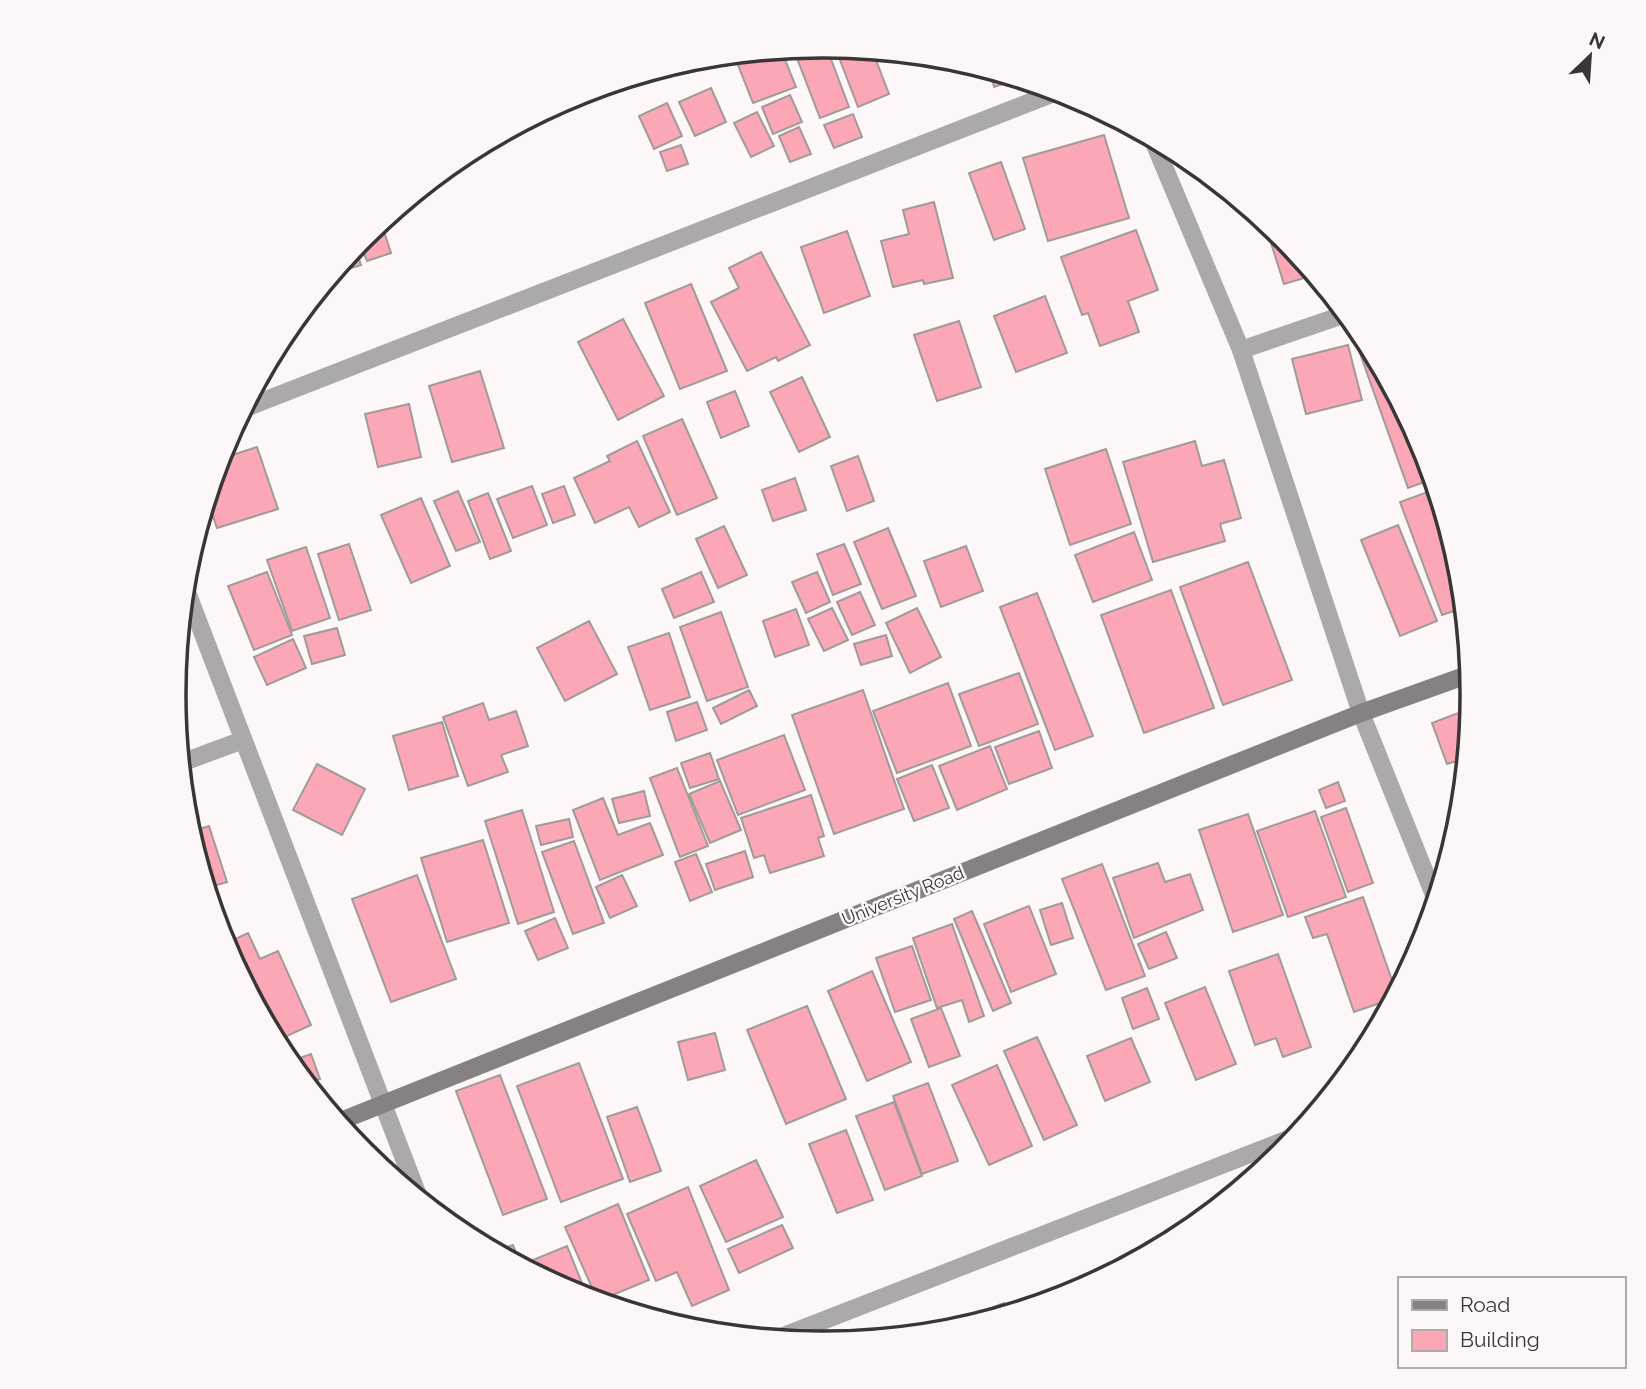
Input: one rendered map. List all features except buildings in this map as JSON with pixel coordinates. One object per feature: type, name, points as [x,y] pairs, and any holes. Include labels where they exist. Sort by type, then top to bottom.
[{"type":"street","points":[[257,403],[1043,97]]},
{"type":"street","points":[[1159,154],[1241,350],[1361,713],[1430,885]]},
{"type":"street","points":[[1241,350],[1335,318]]},
{"type":"street","points":[[193,607],[413,1181]]},
{"type":"street","name":"University Road","points":[[348,1118],[1361,713],[1459,678]]},
{"type":"street","points":[[190,760],[243,740]]},
{"type":"street","points":[[798,1330],[1273,1145]]}]
